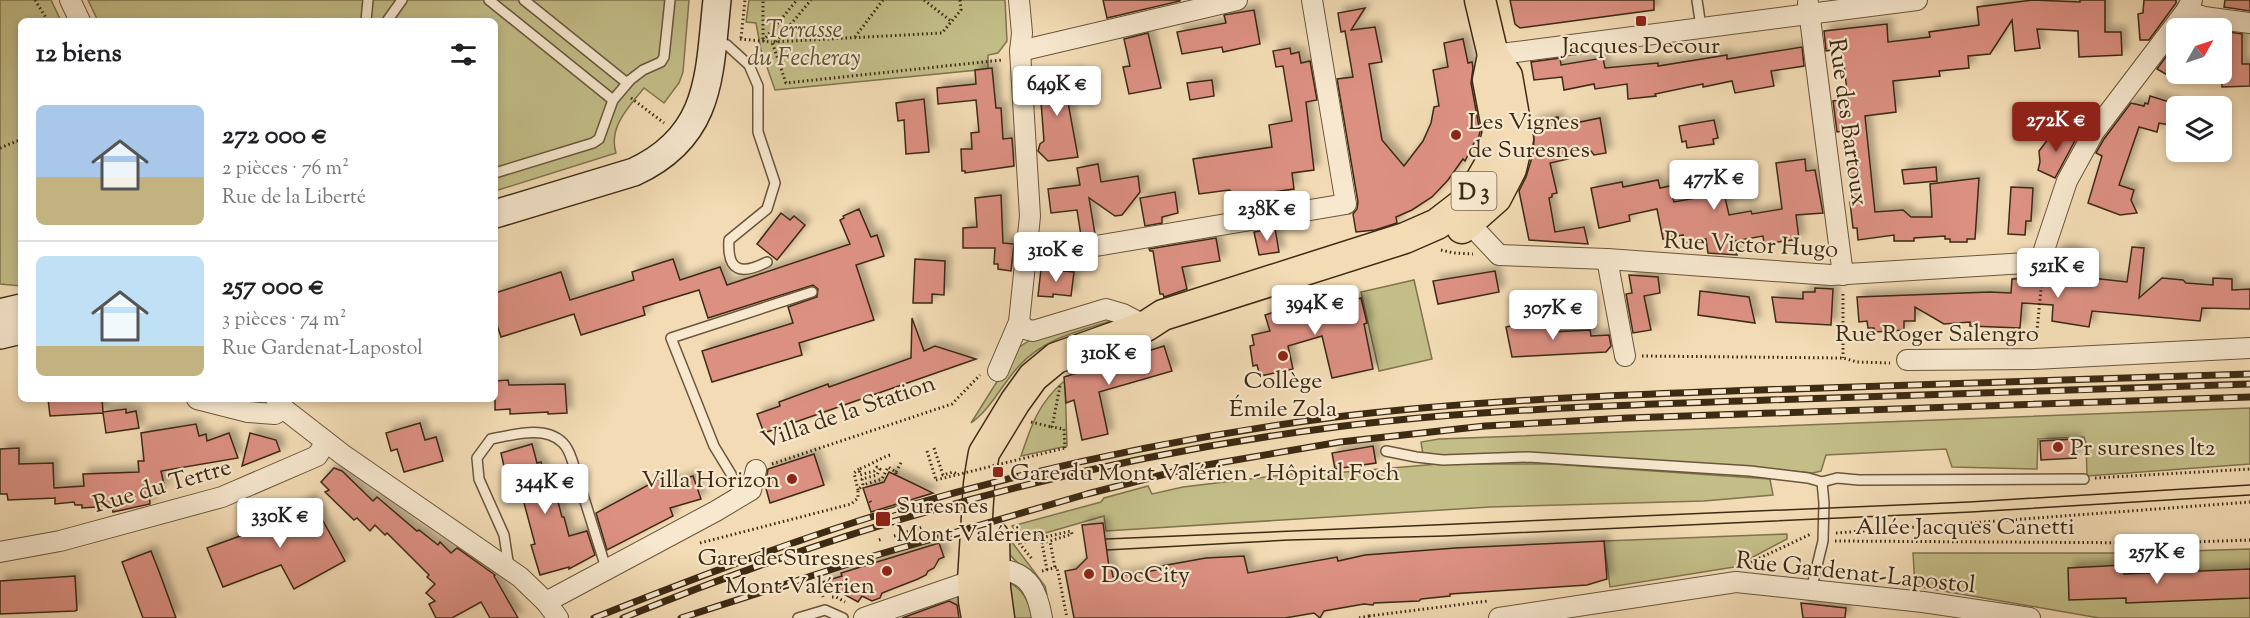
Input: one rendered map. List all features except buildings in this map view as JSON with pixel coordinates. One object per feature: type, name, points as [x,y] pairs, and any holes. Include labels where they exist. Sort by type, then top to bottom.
[{"type":"main road","name":"D 3","points":[[1146,326],[1177,324],[1430,247],[1469,224],[1496,198],[1511,169],[1516,152],[1517,125],[1507,76],[1493,55],[1480,0]]},
{"type":"main road","name":"D 3","points":[[999,618],[984,577],[979,484],[984,453],[1020,419],[1033,377],[1056,358],[1146,326],[1163,315],[1361,253],[1437,224],[1462,204],[1478,185],[1489,166],[1498,133],[1488,80],[1493,55]]},
{"type":"main road","name":"D 3","points":[[977,618],[974,601],[984,577]]},
{"type":"street","points":[[70,0],[79,18]]},
{"type":"street","points":[[498,213],[634,172],[664,156],[673,148],[694,120],[704,99],[723,40],[717,0]]},
{"type":"street","points":[[998,370],[1019,322],[1030,216],[1019,0]]},
{"type":"street","points":[[1020,51],[1237,0]]},
{"type":"street","points":[[1026,255],[1042,255],[1346,204],[1312,0]]},
{"type":"street","points":[[1493,55],[1701,27],[1808,7],[1917,0]]},
{"type":"street","points":[[2043,262],[2044,250],[2067,181],[2094,132],[2189,6],[2204,16],[2250,23]]},
{"type":"street","name":"Rue des Bartoux","points":[[1808,7],[1844,275]]},
{"type":"street","name":"Rue Victor Hugo","points":[[1469,224],[1499,255],[1607,259],[1844,275],[2043,262]]},
{"type":"street","points":[[1607,259],[1624,356]]},
{"type":"street","points":[[1019,322],[1025,329],[1033,331],[1106,309],[1123,314],[1146,326]]},
{"type":"street","name":"Rue Roger Salengro","points":[[1907,360],[2034,359],[2250,348]]},
{"type":"street","points":[[209,402],[248,412],[275,414],[280,404],[326,442],[426,514],[510,570],[551,609],[606,568],[716,511],[739,495],[751,490],[756,470]]},
{"type":"street","name":"Rue du Tertre","points":[[0,552],[60,541],[222,497],[317,456],[326,442]]},
{"type":"street","points":[[864,618],[1003,570],[1012,571],[1028,580],[1038,596],[1042,618]]},
{"type":"street","name":"Rue Gardenat-Lapostol","points":[[1498,609],[1736,582],[1811,590],[1919,610],[2030,618]]},
{"type":"lane","points":[[366,18],[368,0]]},
{"type":"lane","points":[[389,18],[402,0]]},
{"type":"lane","points":[[489,0],[613,100]]},
{"type":"lane","points":[[524,0],[627,83]]},
{"type":"lane","points":[[498,172],[593,143],[602,134],[603,122],[613,100],[627,83],[643,70],[661,62],[664,57],[670,0]]},
{"type":"lane","points":[[1697,0],[1701,27]]},
{"type":"lane","points":[[723,40],[749,65],[758,86],[758,132],[774,183],[767,209],[729,240],[728,257],[733,265],[743,269],[752,270],[767,262]]},
{"type":"lane","points":[[739,495],[731,474],[714,446],[671,338],[812,292]]},
{"type":"lane","points":[[510,570],[504,535],[479,479],[477,458],[491,439],[535,432],[550,434],[564,444],[572,460],[606,568]]},
{"type":"lane","points":[[1386,451],[1443,460],[1528,457],[1750,471],[1808,477],[1822,482],[1837,478],[1859,480],[2084,479]]},
{"type":"lane","points":[[1811,590],[1823,537],[1822,482]]},
{"type":"lane","points":[[798,618],[825,610],[843,618]]},
{"type":"path","points":[[35,0],[46,18]]},
{"type":"path","points":[[741,38],[745,0]]},
{"type":"path","points":[[763,0],[763,41]]},
{"type":"path","points":[[763,41],[797,0]]},
{"type":"path","points":[[774,42],[811,0]]},
{"type":"path","points":[[854,38],[883,0]]},
{"type":"path","points":[[924,0],[952,22]]},
{"type":"path","points":[[723,40],[741,38],[774,42],[942,33],[962,10],[960,0]]},
{"type":"path","points":[[774,42],[786,83],[999,61]]},
{"type":"path","points":[[624,93],[654,116]]},
{"type":"path","points":[[0,148],[18,142]]},
{"type":"path","points":[[2034,359],[2043,262]]},
{"type":"path","points":[[1843,358],[1844,275]]},
{"type":"path","name":"Rue Roger Salengro","points":[[1624,356],[1843,358],[1857,362],[1892,363],[1907,360]]},
{"type":"path","points":[[1052,427],[1060,387],[1056,358]]},
{"type":"path","name":"Villa de la Station","points":[[756,470],[952,404],[986,369],[998,370]]},
{"type":"path","points":[[927,451],[936,480],[1065,448],[1064,429],[1020,419]]},
{"type":"path","points":[[934,448],[943,475],[953,472]]},
{"type":"path","points":[[693,544],[851,504],[858,498],[854,474],[859,469],[872,465],[876,460],[890,455]]},
{"type":"path","points":[[858,490],[863,484],[880,481],[888,467],[896,474],[902,461]]},
{"type":"path","points":[[859,469],[860,475],[874,471],[877,467],[880,469],[877,475],[862,479],[863,484]]},
{"type":"path","points":[[2084,479],[2250,469]]},
{"type":"path","points":[[1745,565],[1809,534],[1823,537],[2250,502]]},
{"type":"path","points":[[894,536],[923,527]]},
{"type":"path","points":[[1020,543],[1071,531],[1072,534],[1042,543],[1047,570]]},
{"type":"path","points":[[1014,536],[1035,562]]},
{"type":"path","name":"Allée Jacques Canetti","points":[[1823,537],[2162,543],[2250,540]]},
{"type":"path","points":[[1050,541],[1067,618]]},
{"type":"path","points":[[1042,572],[1055,568]]},
{"type":"path","points":[[1359,618],[1498,609]]},
{"type":"green space","points":[[0,0],[51,0],[60,18],[18,18],[18,286],[0,284]]},
{"type":"green space","points":[[88,0],[689,0],[683,72],[679,83],[664,103],[644,88],[626,110],[617,126],[614,144],[616,153],[498,190],[498,18],[97,18]]},
{"type":"green space","name":"Terrasse du Fecheray","points":[[749,0],[1005,0],[1007,41],[998,53],[988,55],[988,69],[775,90],[761,50],[756,23],[746,22]]},
{"type":"green space","points":[[1414,280],[1432,359],[1379,371],[1361,292]]},
{"type":"green space","points":[[1099,317],[1114,320],[1051,342],[1029,356],[1013,373],[985,411],[971,423],[1018,348],[1047,333]]},
{"type":"green space","points":[[1065,382],[1067,446],[1021,456],[1041,407]]},
{"type":"green space","points":[[2250,408],[2250,464],[2087,476],[2084,437],[2038,439],[2037,469],[1952,467],[1946,449],[1826,455],[1821,471],[1813,473],[1733,466],[1423,455],[1421,442],[1439,439]]},
{"type":"green space","points":[[1438,464],[1552,464],[1770,479],[1773,495],[1704,501],[1490,507],[1106,531],[1104,516],[1021,540],[1012,526],[1101,502],[1104,498],[1148,486],[1152,494],[1183,487],[1331,469],[1333,473]]},
{"type":"green space","points":[[1787,534],[1787,539],[1734,567],[1610,587],[1604,541]]},
{"type":"green space","points":[[1008,537],[1045,586],[1047,595],[1038,581],[1010,555],[1006,549]]},
{"type":"green space","points":[[2250,549],[2250,618],[2099,618],[1915,586],[1913,553],[2123,553]]},
{"type":"green space","points":[[1009,582],[1025,597],[1032,618],[1009,618]]},
{"type":"tram line","points":[[1106,539],[1969,502],[2250,485]]},
{"type":"tram line","points":[[1107,550],[1289,540],[1445,536],[1971,512],[2250,495]]},
{"type":"railway","points":[[594,618],[782,547],[897,509],[1060,466],[1225,433],[1389,411],[1547,399],[2250,374]]},
{"type":"railway","points":[[623,618],[709,584],[884,524],[1063,476],[1244,440],[1390,421],[1497,412],[1605,406],[2250,384]]},
{"type":"railway","points":[[681,618],[870,557],[1087,494],[1189,468],[1340,442],[1485,426],[1627,418],[2250,397]]},
{"type":"place","name":"Jacques Decour","points":[[1641,21]]},
{"type":"place","name":"Les Vignes de Suresnes","points":[[1456,135]]},
{"type":"place","name":"Collège Émile Zola","points":[[1283,356]]},
{"type":"place","name":"Pr suresnes lt2","points":[[2058,447]]},
{"type":"place","name":"Gare du Mont Valérien - Hôpital Foch","points":[[998,472]]},
{"type":"place","name":"Villa Horizon","points":[[792,479]]},
{"type":"place","name":"Suresnes Mont-Valérien","points":[[883,519]]},
{"type":"place","name":"Gare de Suresnes Mont-Valérien","points":[[887,571]]},
{"type":"place","name":"DocCity","points":[[1089,574]]}]
